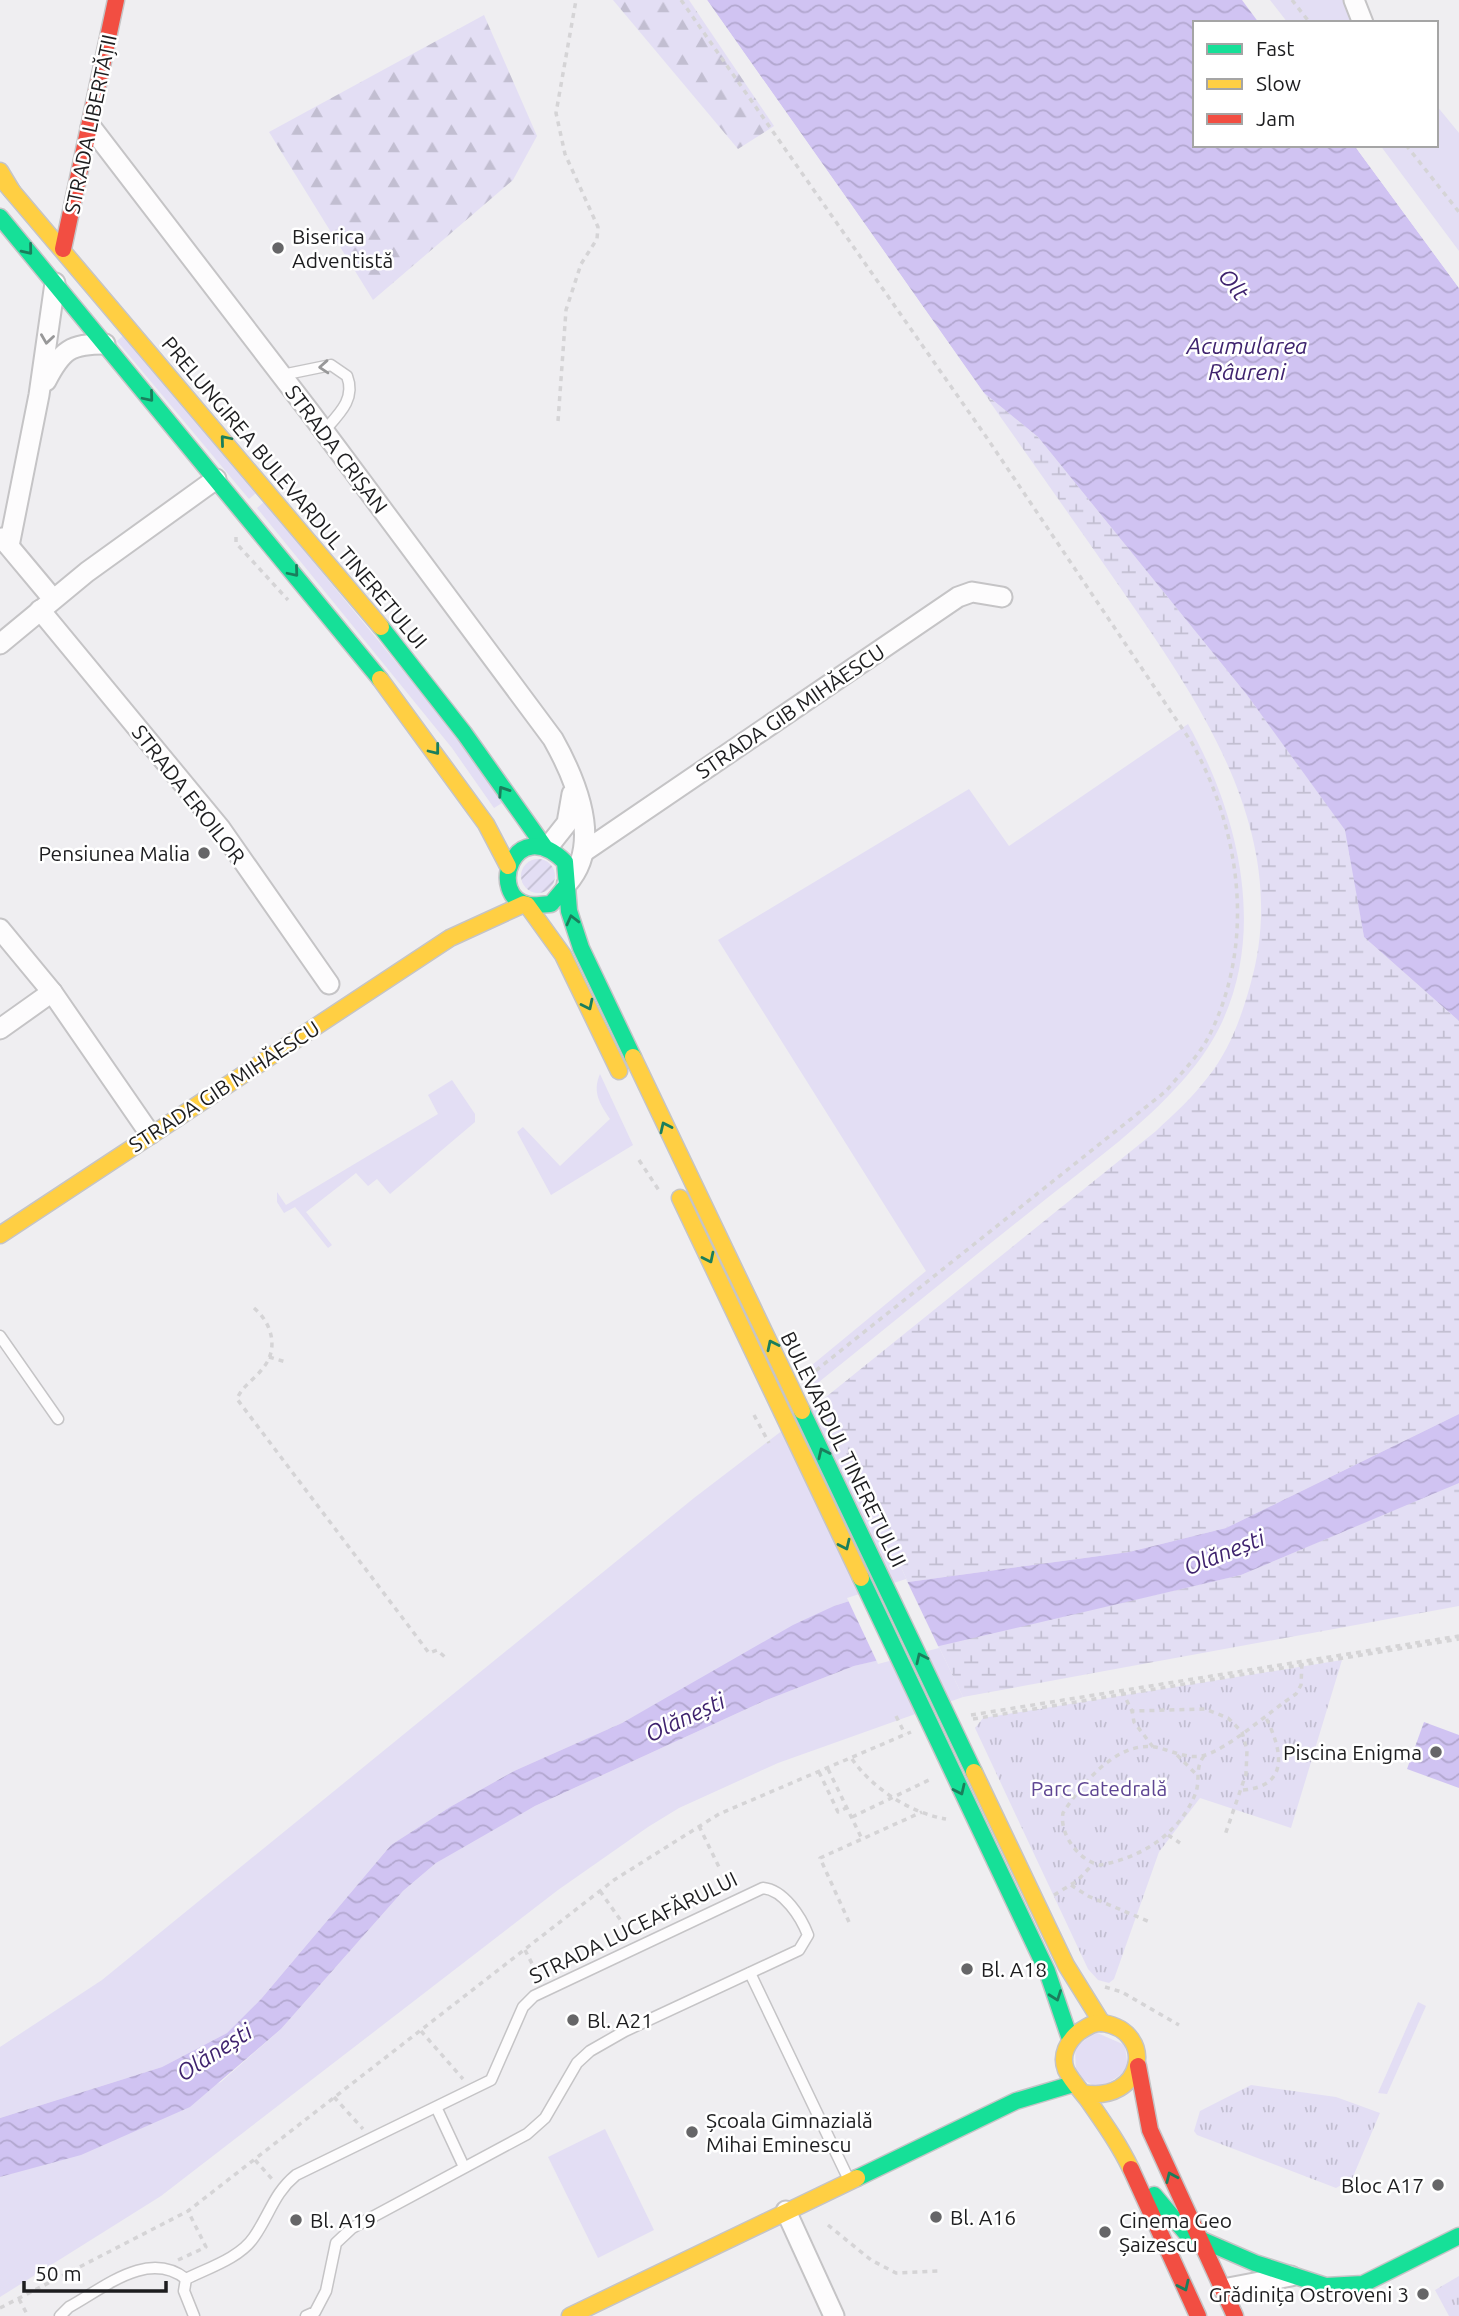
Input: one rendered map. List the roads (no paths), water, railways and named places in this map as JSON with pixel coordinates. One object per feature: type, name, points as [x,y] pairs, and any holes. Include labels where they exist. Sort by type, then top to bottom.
[{"type":"main road","name":"STRADA LIBERTĂȚII","points":[[63,249],[116,0]]},
{"type":"main road","points":[[0,171],[12,191]]},
{"type":"main road","name":"PRELUNGIREA BULEVARDUL TINERETULUI","points":[[0,177],[359,598],[464,733],[546,846]]},
{"type":"main road","points":[[27,208],[50,218],[72,212]]},
{"type":"main road","points":[[0,217],[216,479],[449,769],[486,824],[507,870],[510,892],[525,905],[563,955],[629,1092]]},
{"type":"main road","points":[[495,890],[522,849],[546,846]]},
{"type":"main road","name":"BULEVARDUL TINERETULUI","points":[[546,846],[565,862],[571,920],[581,948],[802,1407],[957,1720],[1066,1965],[1102,2022],[1123,2030],[1132,2039],[1137,2050],[1150,2130],[1235,2316]]},
{"type":"main road","points":[[525,905],[551,904],[567,885]]},
{"type":"main road","name":"STRADA GIB MIHĂESCU","points":[[450,938],[484,905]]},
{"type":"main road","name":"STRADA GIB MIHĂESCU","points":[[0,1235],[450,938],[525,905]]},
{"type":"main road","name":"BULEVARDUL TINERETULUI","points":[[668,1190],[785,1417],[920,1730],[1047,1971],[1070,2039]]},
{"type":"main road","points":[[1016,2101],[1064,2059],[1070,2039],[1079,2030],[1102,2022]]},
{"type":"main road","points":[[1064,2059],[1078,2088],[1173,2222],[1199,2240],[1291,2276],[1326,2286],[1363,2284],[1459,2236]]},
{"type":"main road","points":[[570,2316],[1016,2101],[1078,2088],[1106,2096],[1117,2093],[1134,2077],[1138,2066]]},
{"type":"main road","points":[[1119,2144],[1198,2316]]},
{"type":"street","points":[[1354,0],[1362,21]]},
{"type":"street","name":"STRADA CRIȘAN","points":[[91,127],[282,375],[553,739],[581,810],[585,850]]},
{"type":"street","points":[[46,605],[5,540],[39,395],[55,283]]},
{"type":"street","points":[[39,395],[65,352],[83,344],[105,344]]},
{"type":"street","points":[[0,644],[46,605],[216,479]]},
{"type":"street","name":"STRADA GIB MIHĂESCU","points":[[585,850],[958,597],[972,592],[1002,597]]},
{"type":"street","name":"STRADA EROILOR","points":[[46,605],[220,828],[330,984]]},
{"type":"street","name":"STRADA CRIȘAN","points":[[546,846],[564,830],[571,813],[570,779]]},
{"type":"street","points":[[567,885],[579,869],[585,850]]},
{"type":"street","points":[[0,929],[52,992],[150,1134]]},
{"type":"street","points":[[0,1028],[52,992]]},
{"type":"street","points":[[786,2211],[834,2316]]},
{"type":"street","points":[[1223,2289],[1291,2276]]},
{"type":"lane","points":[[282,375],[331,365],[347,376],[350,395],[346,405],[324,431]]},
{"type":"lane","points":[[0,1336],[58,1419]]},
{"type":"lane","name":"STRADA LUCEAFĂRULUI","points":[[186,2279],[243,2250],[254,2238],[280,2188],[296,2175],[474,2091],[496,2074],[523,2007],[534,1996],[763,1888],[771,1889],[786,1900],[808,1935],[799,1950],[590,2051],[577,2063],[545,2118],[521,2137],[352,2228],[336,2243],[326,2291],[312,2315]]},
{"type":"lane","points":[[750,1973],[849,2181]]},
{"type":"lane","points":[[437,2109],[464,2167]]},
{"type":"lane","points":[[60,2316],[69,2307],[142,2268],[173,2269],[186,2279],[184,2291],[194,2316]]},
{"type":"water","name":"Acumularea Râureni","points":[[707,0],[1242,0],[1258,21],[1193,21],[1193,147],[1355,147],[1459,288],[1459,1021],[1364,937],[1345,830],[1247,695],[1038,437],[983,392]]},
{"type":"water","name":"Olănești","points":[[1459,1414],[1459,1483],[1241,1575],[854,1666],[764,1701],[535,1806],[436,1863],[403,1891],[281,2029],[190,2107],[81,2155],[0,2177],[0,2118],[162,2067],[227,2033],[261,1999],[391,1845],[450,1807],[514,1771],[622,1723],[793,1625],[834,1606],[908,1582],[1129,1552],[1226,1528]]},
{"type":"water","name":"Piscina Enigma","points":[[1424,1722],[1459,1735],[1459,1788],[1407,1769]]},
{"type":"place","name":"Biserica Adventistă","points":[[278,248]]},
{"type":"place","name":"Pensiunea Malia","points":[[204,853]]},
{"type":"place","name":"Piscina Enigma","points":[[1436,1752]]},
{"type":"place","name":"Bl. A18","points":[[967,1969]]},
{"type":"place","name":"Bl. A21","points":[[573,2020]]},
{"type":"place","name":"Școala Gimnazială Mihai Eminescu","points":[[692,2132]]},
{"type":"place","name":"Bloc A17","points":[[1438,2185]]},
{"type":"place","name":"Bl. A16","points":[[936,2217]]},
{"type":"place","name":"Bl. A19","points":[[296,2220]]},
{"type":"place","name":"Cinema Geo Șaizescu","points":[[1105,2232]]},
{"type":"place","name":"Grădinița Ostroveni 3","points":[[1423,2294]]},
{"type":"water label","name":"Olt","points":[[1234,284]]},
{"type":"park label","name":"Parc Catedrală","points":[[1099,1788]]}]
